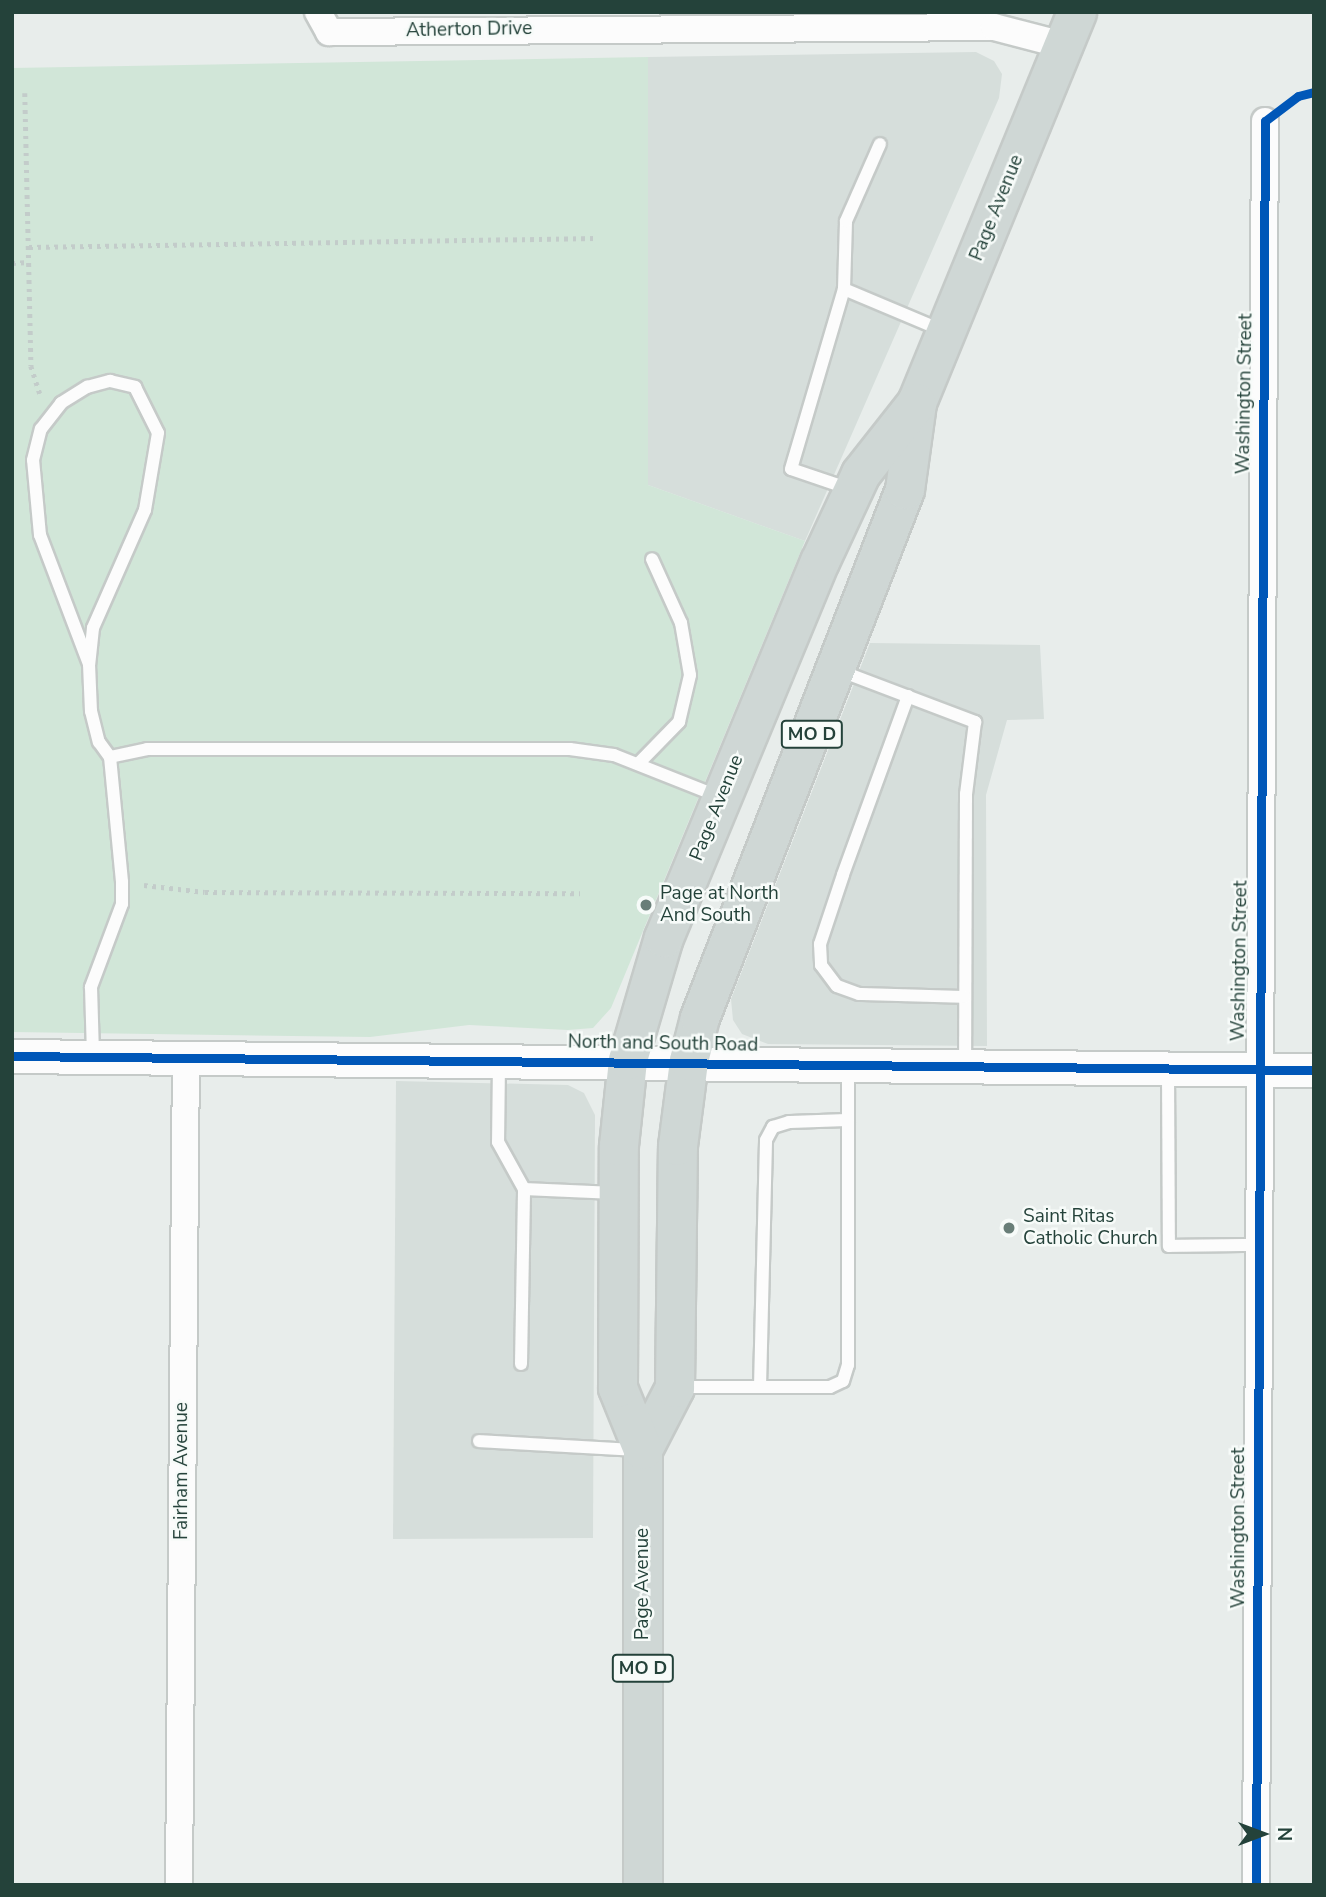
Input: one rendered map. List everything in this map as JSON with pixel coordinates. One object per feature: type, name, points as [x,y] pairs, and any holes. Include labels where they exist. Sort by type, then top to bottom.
[{"type":"main road","name":"Page Avenue","points":[[643,1450],[675,1388],[678,1146],[689,1061],[714,978],[838,670],[905,490],[917,403],[1070,29]]},
{"type":"main road","name":"Page Avenue","points":[[643,1885],[643,1450],[618,1388],[619,1193],[628,1060],[664,938],[853,491],[861,474],[917,403]]},
{"type":"street","name":"Atherton Drive","points":[[318,12],[329,32],[632,20],[1070,29]]},
{"type":"street","name":"Washington Street","points":[[1256,1885],[1257,1069],[1265,121]]},
{"type":"street","name":"North and South Road","points":[[12,1056],[628,1060],[1168,1071],[1314,1070]]},
{"type":"street","name":"Fairham Avenue","points":[[178,1885],[186,1058]]},
{"type":"lane","points":[[853,491],[791,469],[844,289],[845,221],[880,144]]},
{"type":"lane","points":[[844,289],[946,332]]},
{"type":"lane","points":[[89,664],[50,569],[33,495],[33,460],[41,429],[55,411],[87,387],[110,381],[135,387],[158,433],[145,510],[93,628],[89,664],[94,722],[99,742],[110,757],[122,882],[122,904],[92,987],[93,1057]]},
{"type":"lane","points":[[638,764],[679,722],[690,675],[681,623],[652,559]]},
{"type":"lane","points":[[838,670],[975,722],[966,794],[965,1067]]},
{"type":"lane","points":[[908,696],[820,944],[821,965],[825,977],[836,986],[859,994],[965,997]]},
{"type":"lane","points":[[110,757],[147,749],[570,749],[638,764],[722,797]]},
{"type":"lane","points":[[499,1059],[498,1142],[524,1189],[521,1364]]},
{"type":"lane","points":[[675,1388],[830,1387],[843,1381],[848,1365],[848,1064]]},
{"type":"lane","points":[[1168,1071],[1168,1246],[1257,1245]]},
{"type":"lane","points":[[760,1387],[766,1140],[773,1127],[789,1122],[848,1120]]},
{"type":"lane","points":[[524,1189],[619,1193]]},
{"type":"lane","points":[[479,1441],[643,1450]]},
{"type":"path","points":[[25,93],[33,384],[55,411]]},
{"type":"path","points":[[29,247],[596,238]]},
{"type":"path","points":[[12,263],[29,262]]},
{"type":"path","points":[[122,882],[205,892],[580,892]]},
{"type":"shaded area","points":[[976,52],[994,61],[1002,74],[999,98],[805,541],[648,485],[648,57]]},
{"type":"shaded area","points":[[870,643],[1040,645],[1044,719],[1007,720],[986,795],[987,1046],[768,1044],[742,1034],[733,1020],[731,999]]},
{"type":"shaded area","points":[[396,1081],[568,1085],[584,1093],[595,1115],[593,1538],[393,1539]]},
{"type":"green space","points":[[648,57],[648,485],[805,541],[611,1008],[593,1028],[568,1030],[469,1025],[370,1037],[12,1032],[12,68]]},
{"type":"cycle path","points":[[1256,1885],[1265,121],[1298,96],[1314,92]]},
{"type":"cycle path","points":[[12,1056],[1314,1070]]},
{"type":"place","name":"Page at North And South","points":[[646,905]]},
{"type":"place","name":"Saint Ritas Catholic Church","points":[[1009,1228]]}]
